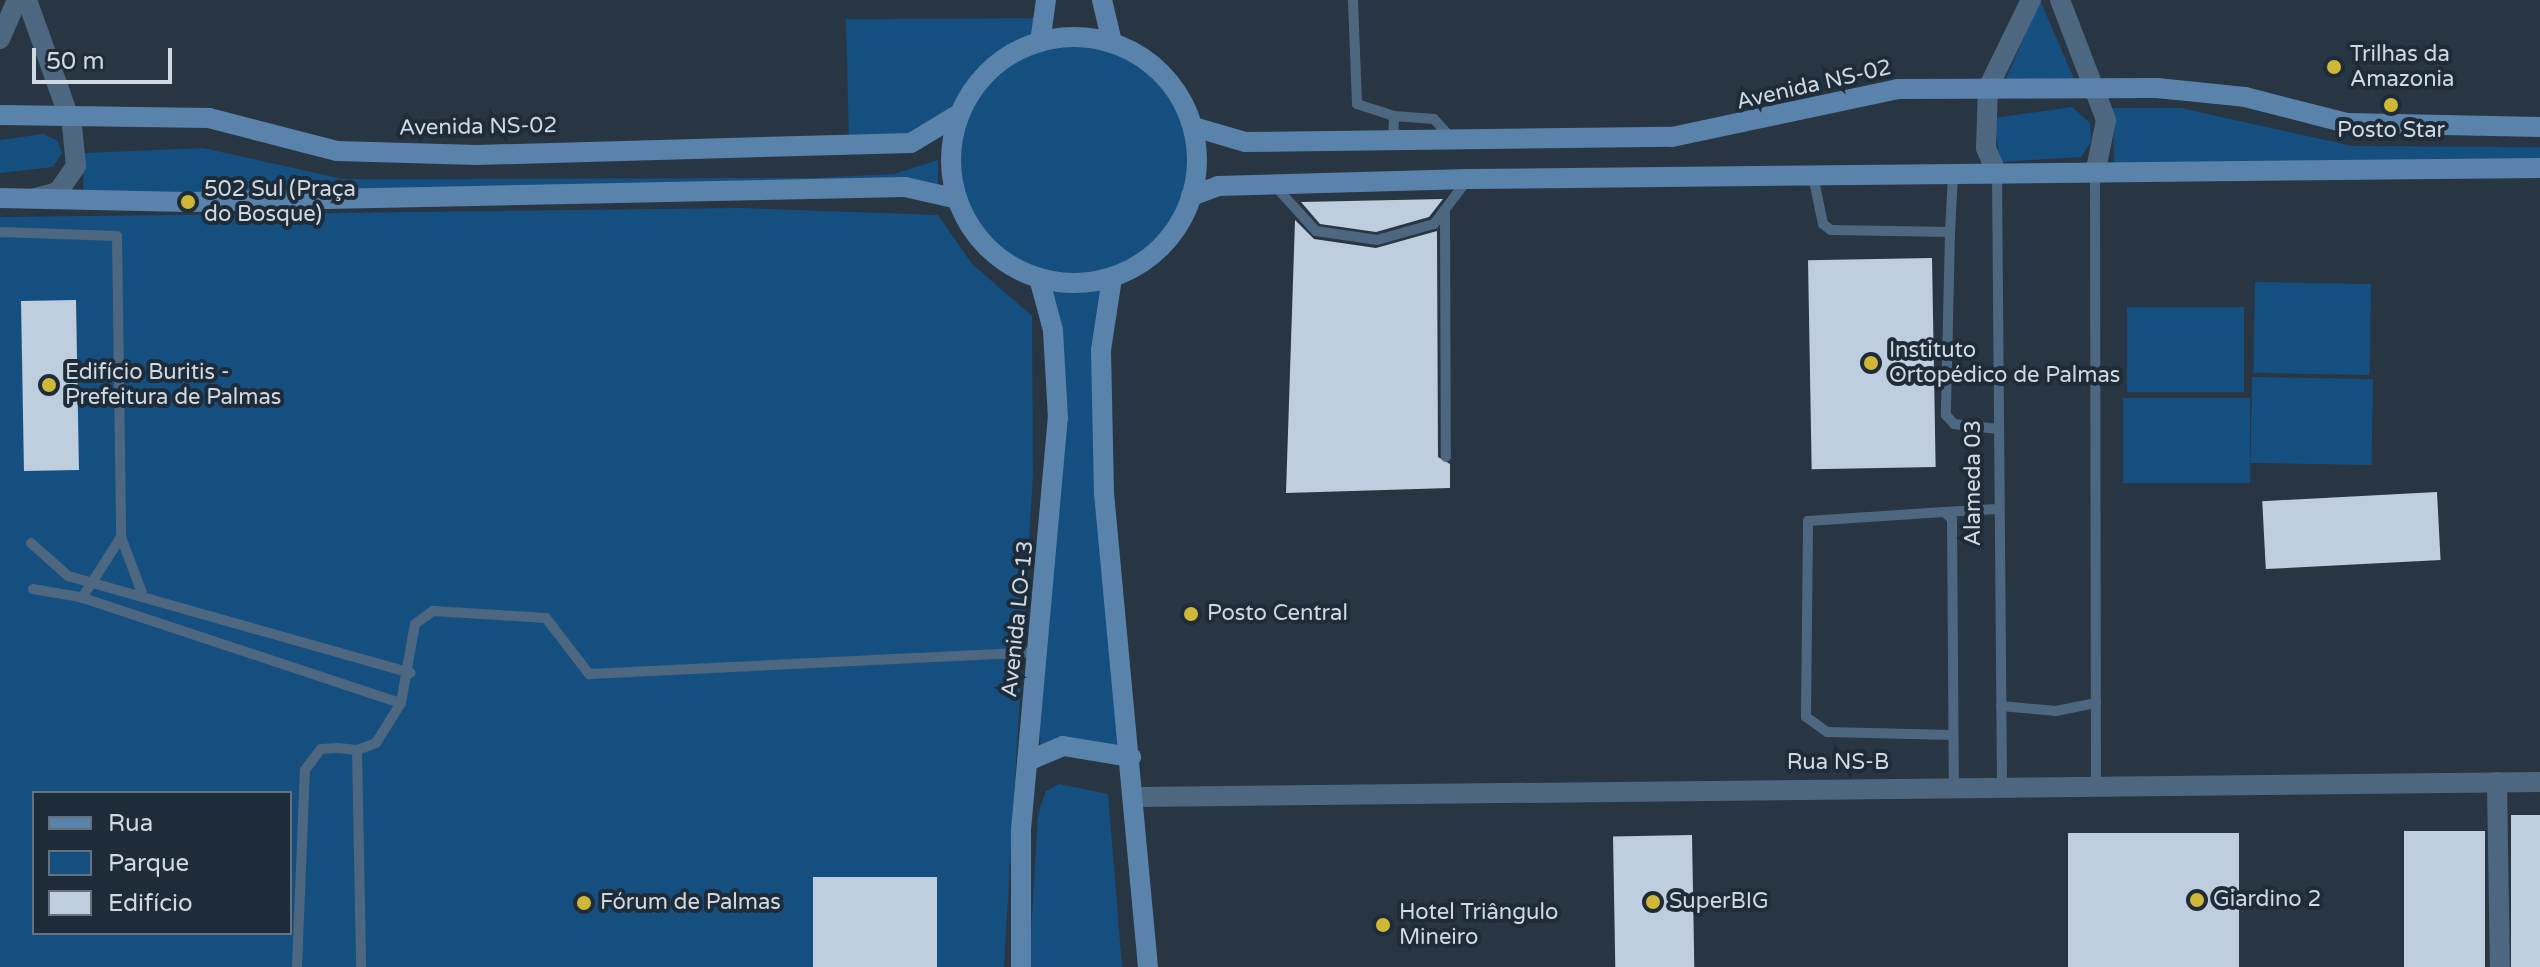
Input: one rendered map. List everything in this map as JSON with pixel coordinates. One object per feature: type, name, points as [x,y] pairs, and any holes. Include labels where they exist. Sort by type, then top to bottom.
[{"type":"street","points":[[0,39],[17,0]]},
{"type":"street","points":[[27,0],[66,111],[76,166],[58,192],[36,198]]},
{"type":"street","points":[[1040,42],[1046,0]]},
{"type":"street","points":[[1102,0],[1112,42]]},
{"type":"street","name":"Alameda 03","points":[[1997,174],[1986,148],[1988,88],[2031,0]]},
{"type":"street","points":[[2060,0],[2100,88],[2106,137],[2095,174]]},
{"type":"street","points":[[1040,42],[1112,42],[1160,72],[1194,127],[1191,196],[1162,248],[1112,278],[1039,278],[985,245],[954,198],[954,117],[1006,59],[1040,42]]},
{"type":"street","name":"Avenida NS-02","points":[[1194,127],[1245,142],[1672,137],[1897,89],[2100,88],[2194,89],[2383,126],[2540,127]]},
{"type":"street","name":"Avenida NS-02","points":[[0,115],[66,111],[209,118],[337,151],[477,155],[911,143],[954,117]]},
{"type":"street","points":[[1191,196],[1218,186],[1468,179],[2540,168]]},
{"type":"street","points":[[0,198],[188,202],[905,187],[954,198]]},
{"type":"street","name":"Avenida LO-13","points":[[1021,967],[1021,830],[1030,760],[1058,418],[1053,330],[1039,278]]},
{"type":"street","points":[[1112,278],[1101,350],[1104,493],[1137,797],[1148,967]]},
{"type":"street","points":[[1030,760],[1063,746],[1131,757]]},
{"type":"street","name":"Rua NS-B","points":[[1137,797],[2002,786],[2096,782],[2540,782]]},
{"type":"street","points":[[2497,782],[2500,967]]},
{"type":"lane","points":[[1353,0],[1357,104],[1394,116],[1434,119],[1452,139]]},
{"type":"lane","points":[[1393,141],[1394,116]]},
{"type":"lane","points":[[1953,174],[1946,415],[1954,424],[1998,429]]},
{"type":"lane","name":"Alameda 03","points":[[1997,174],[2002,786]]},
{"type":"lane","points":[[2095,174],[2096,782]]},
{"type":"lane","points":[[1813,176],[1823,224],[1831,230],[1950,232]]},
{"type":"lane","points":[[1274,184],[1326,236],[1406,237],[1445,213],[1468,179]]},
{"type":"lane","points":[[1445,213],[1446,457]]},
{"type":"lane","points":[[0,232],[117,236],[121,537],[142,593]]},
{"type":"lane","points":[[1953,735],[1827,732],[1806,717],[1808,521],[1998,509]]},
{"type":"lane","points":[[1944,512],[1952,519],[1954,786]]},
{"type":"lane","points":[[82,598],[121,537]]},
{"type":"lane","points":[[31,543],[57,570],[411,673]]},
{"type":"lane","points":[[33,589],[82,598],[401,703]]},
{"type":"lane","points":[[297,967],[305,770],[321,749],[357,750],[376,743],[401,703],[411,673],[415,624],[433,611],[546,618],[589,674],[1037,652]]},
{"type":"lane","points":[[2001,706],[2056,711],[2096,703]]},
{"type":"lane","points":[[357,750],[361,967]]},
{"type":"green space","points":[[2040,0],[2074,79],[2006,79]]},
{"type":"green space","points":[[1046,18],[1041,42],[1077,37],[1147,61],[1194,127],[1191,196],[1146,260],[1112,278],[1101,368],[1131,757],[1081,746],[1041,757],[1037,652],[1062,462],[1039,278],[985,245],[954,198],[954,118],[932,134],[849,145],[846,19]]},
{"type":"green space","points":[[2072,107],[2090,123],[2091,142],[2081,157],[2000,162],[1994,118]]},
{"type":"green space","points":[[2113,108],[2181,108],[2353,146],[2540,147],[2540,165],[2114,163]]},
{"type":"green space","points":[[43,134],[58,141],[62,153],[53,167],[0,173],[0,140]]},
{"type":"green space","points":[[203,148],[342,179],[813,178],[894,174],[938,160],[938,203],[879,192],[83,194],[84,153]]},
{"type":"green space","points":[[741,208],[938,215],[972,264],[1032,316],[1033,474],[1004,967],[0,967],[0,217]]},
{"type":"green space","points":[[2255,282],[2371,284],[2369,375],[2253,373]]},
{"type":"green space","points":[[2127,307],[2244,307],[2244,392],[2127,392]]},
{"type":"green space","points":[[2252,377],[2373,379],[2371,465],[2251,463]]},
{"type":"green space","points":[[2123,398],[2250,398],[2250,483],[2123,483]]},
{"type":"green space","points":[[1059,784],[1108,794],[1122,967],[1029,967],[1038,814],[1046,791]]},
{"type":"building","points":[[1443,199],[1429,217],[1376,232],[1320,224],[1301,202]]},
{"type":"building","points":[[1295,220],[1314,239],[1376,248],[1437,231],[1438,457],[1450,464],[1450,488],[1286,493]]},
{"type":"building","name":"Instituto Ortopédico de Palmas","points":[[1932,258],[1936,467],[1812,469],[1808,260]]},
{"type":"building","name":"Edifício Buritis - Prefeitura de Palmas","points":[[76,300],[79,470],[24,471],[21,301]]},
{"type":"building","points":[[2437,492],[2441,560],[2266,569],[2262,501]]},
{"type":"building","points":[[2511,815],[2540,815],[2540,967],[2511,967]]},
{"type":"building","points":[[2404,831],[2485,831],[2485,967],[2404,967]]},
{"type":"building","points":[[2068,833],[2239,833],[2239,967],[2068,967]]},
{"type":"building","name":"SuperBIG","points":[[1692,835],[1694,967],[1615,967],[1613,836]]},
{"type":"building","points":[[813,877],[937,877],[937,967],[813,967]]},
{"type":"place","name":"Trilhas da Amazonia","points":[[2334,67]]},
{"type":"place","name":"Posto Star","points":[[2391,105]]},
{"type":"place","name":"502 Sul (Praça do Bosque)","points":[[188,202]]},
{"type":"place","name":"Instituto Ortopédico de Palmas","points":[[1871,363]]},
{"type":"place","name":"Edifício Buritis - Prefeitura de Palmas","points":[[49,385]]},
{"type":"place","name":"Posto Central","points":[[1191,614]]},
{"type":"place","name":"Giardino 2","points":[[2197,900]]},
{"type":"place","name":"SuperBIG","points":[[1653,902]]},
{"type":"place","name":"Fórum de Palmas","points":[[584,903]]},
{"type":"place","name":"Hotel Triângulo Mineiro","points":[[1383,925]]}]
